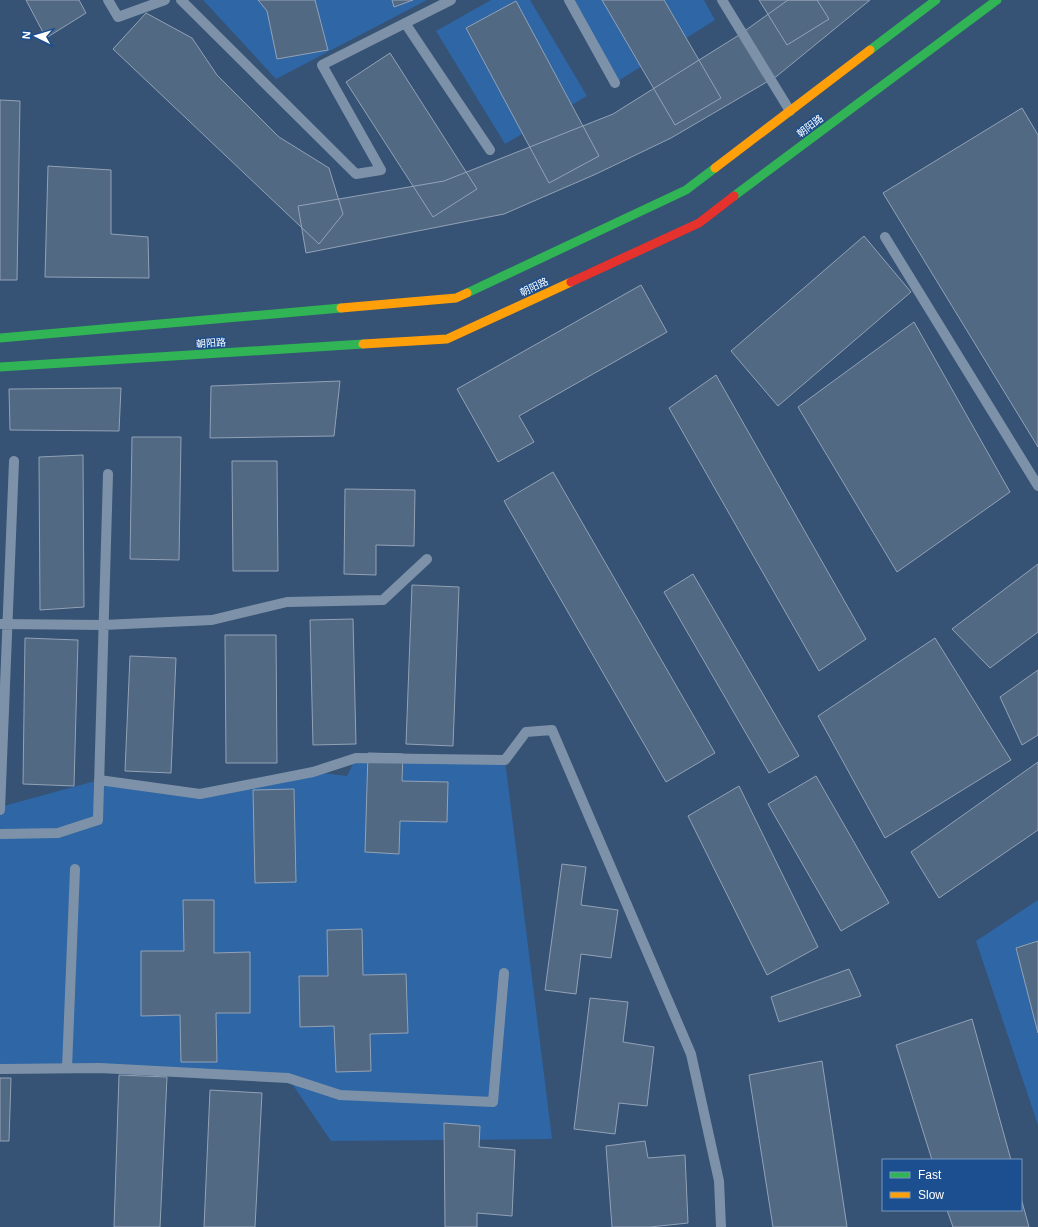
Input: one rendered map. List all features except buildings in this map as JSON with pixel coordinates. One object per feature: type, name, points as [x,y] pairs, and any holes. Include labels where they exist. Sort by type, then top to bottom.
[{"type":"main road","points":[[0,338],[456,298],[686,190],[936,0]]},
{"type":"main road","name":"朝阳路","points":[[0,367],[447,339],[699,223],[996,0]]},
{"type":"lane","points":[[108,0],[118,17],[165,0]]},
{"type":"lane","points":[[181,0],[356,174],[381,170],[322,65],[451,0]]},
{"type":"lane","points":[[569,0],[615,83]]},
{"type":"lane","points":[[722,0],[790,111]]},
{"type":"lane","points":[[404,24],[490,150]]},
{"type":"lane","points":[[885,237],[1038,486]]},
{"type":"lane","points":[[0,810],[4,624],[14,461]]},
{"type":"lane","points":[[0,834],[58,833],[98,820],[108,474]]},
{"type":"lane","points":[[4,624],[103,625],[212,620],[287,602],[383,600],[427,559]]},
{"type":"lane","points":[[99,780],[200,794],[314,772],[356,758],[506,760],[526,732],[552,730],[691,1054],[719,1181],[721,1227]]},
{"type":"lane","points":[[67,1068],[75,870]]},
{"type":"lane","points":[[0,1069],[100,1068],[288,1078],[340,1095],[493,1102],[504,973]]},
{"type":"shaded area","points":[[203,0],[427,0],[276,79]]},
{"type":"shaded area","points":[[491,0],[530,0],[587,96],[505,144],[436,31]]},
{"type":"shaded area","points":[[569,0],[704,0],[715,20],[615,83]]},
{"type":"shaded area","points":[[356,758],[505,760],[552,1139],[331,1141],[288,1078],[0,1069],[0,807],[99,780],[200,794],[306,771],[347,776]]},
{"type":"shaded area","points":[[1038,900],[1038,1125],[976,941]]},
{"type":"traffic: fast","points":[[870,50],[936,0]]},
{"type":"traffic: fast","points":[[734,196],[997,0]]},
{"type":"traffic: fast","points":[[467,293],[686,190],[715,168]]},
{"type":"traffic: fast","points":[[0,338],[341,308]]},
{"type":"traffic: fast","points":[[0,367],[363,344]]},
{"type":"traffic: slow","points":[[715,168],[870,50]]},
{"type":"traffic: slow","points":[[363,344],[447,339],[571,282]]},
{"type":"traffic: slow","points":[[341,308],[456,298],[467,293]]},
{"type":"traffic: jam","points":[[571,282],[699,223],[734,196]]}]
